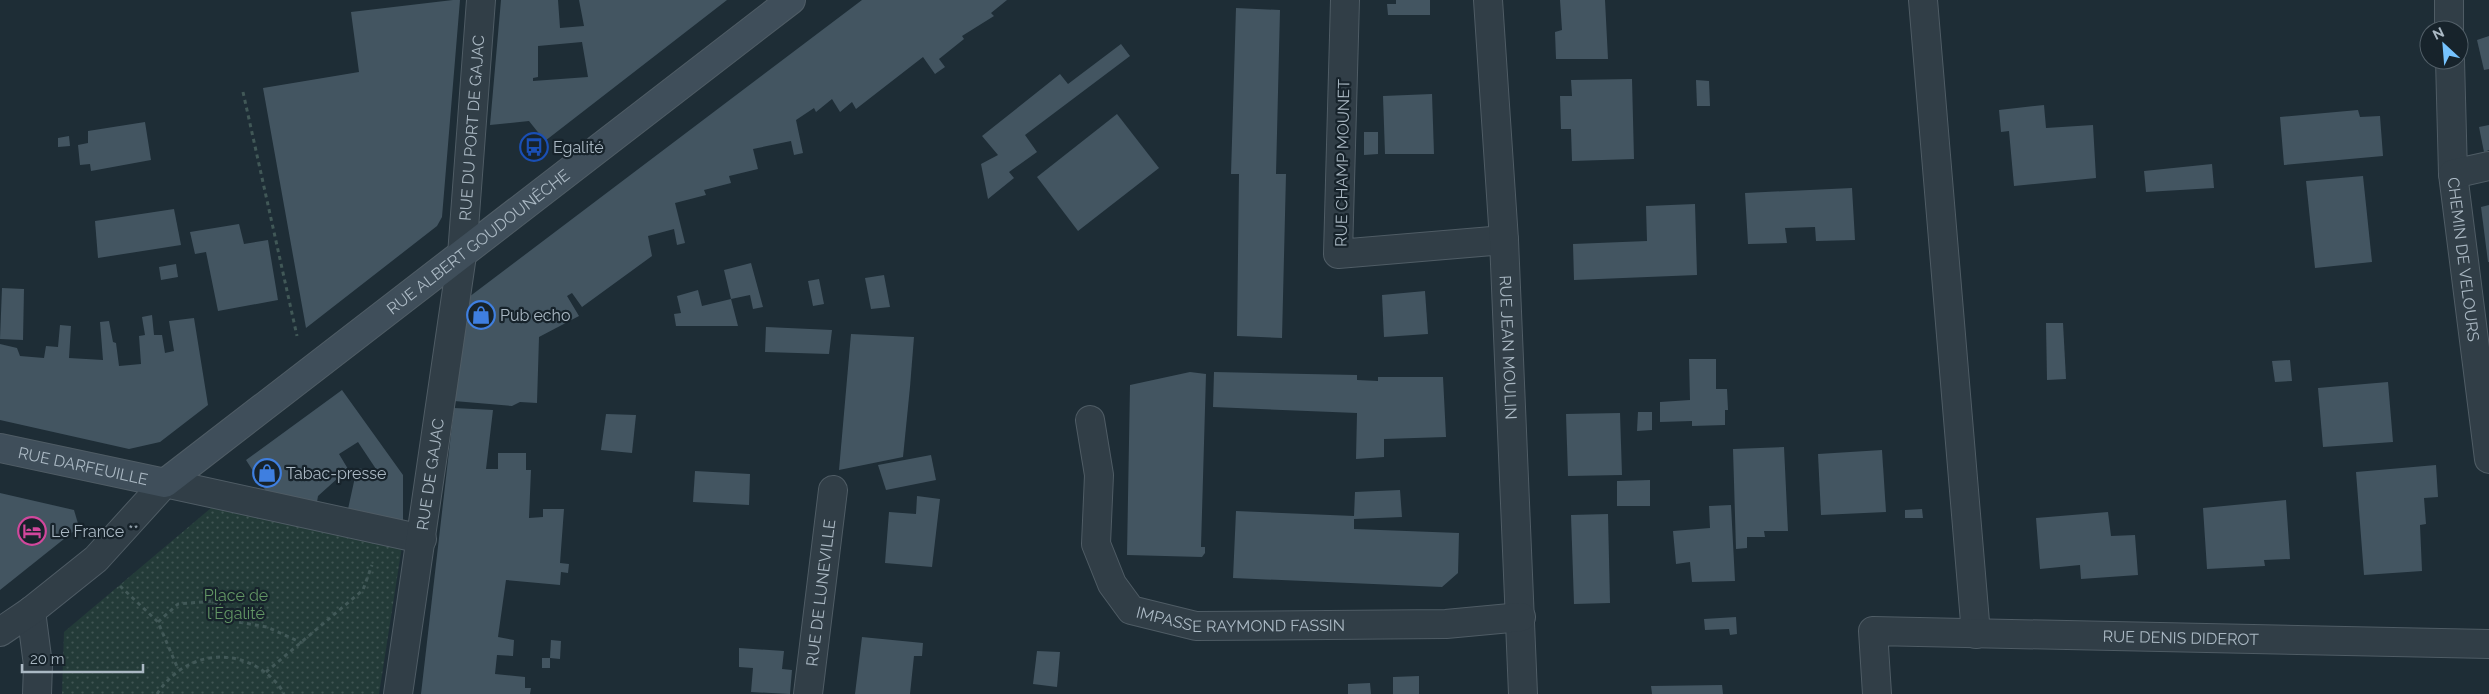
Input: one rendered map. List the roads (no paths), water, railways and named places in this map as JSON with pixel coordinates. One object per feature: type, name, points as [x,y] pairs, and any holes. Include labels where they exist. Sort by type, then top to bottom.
[{"type":"main road","name":"RUE ALBERT GOUDOUNÊCHE","points":[[165,483],[791,0]]},
{"type":"main road","name":"RUE DARFEUILLE","points":[[0,448],[165,483]]},
{"type":"street","name":"RUE DU PORT DE GAJAC","points":[[462,255],[481,0]]},
{"type":"street","name":"RUE CHAMP MOUNET","points":[[1345,0],[1338,254],[1504,240]]},
{"type":"street","name":"RUE JEAN MOULIN","points":[[1488,0],[1504,240],[1524,694]]},
{"type":"street","points":[[1922,0],[1976,634]]},
{"type":"street","points":[[2449,0],[2449,20]]},
{"type":"street","name":"CHEMIN DE VELOURS","points":[[2450,70],[2453,174],[2489,459]]},
{"type":"street","points":[[2453,174],[2489,166]]},
{"type":"street","name":"RUE DE GAJAC","points":[[398,694],[422,540],[462,255]]},
{"type":"street","name":"IMPASSE RAYMOND FASSIN","points":[[1090,420],[1099,476],[1096,544],[1112,584],[1131,610],[1196,626],[1446,624],[1521,617]]},
{"type":"street","points":[[0,632],[31,611],[96,559],[165,483],[422,540]]},
{"type":"street","name":"RUE DE LUNEVILLE","points":[[808,694],[832,490]]},
{"type":"street","points":[[31,611],[38,665],[37,694]]},
{"type":"street","name":"RUE DENIS DIDEROT","points":[[1877,694],[1873,631],[2489,644]]},
{"type":"place","name":"Egalité","points":[[534,147]]},
{"type":"place","name":"Pub echo","points":[[481,315]]},
{"type":"place","name":"Tabac-presse","points":[[267,473]]},
{"type":"place","name":"Le France **","points":[[32,531]]},
{"type":"park label","name":"Place de l'Égalité","points":[[236,604]]}]
